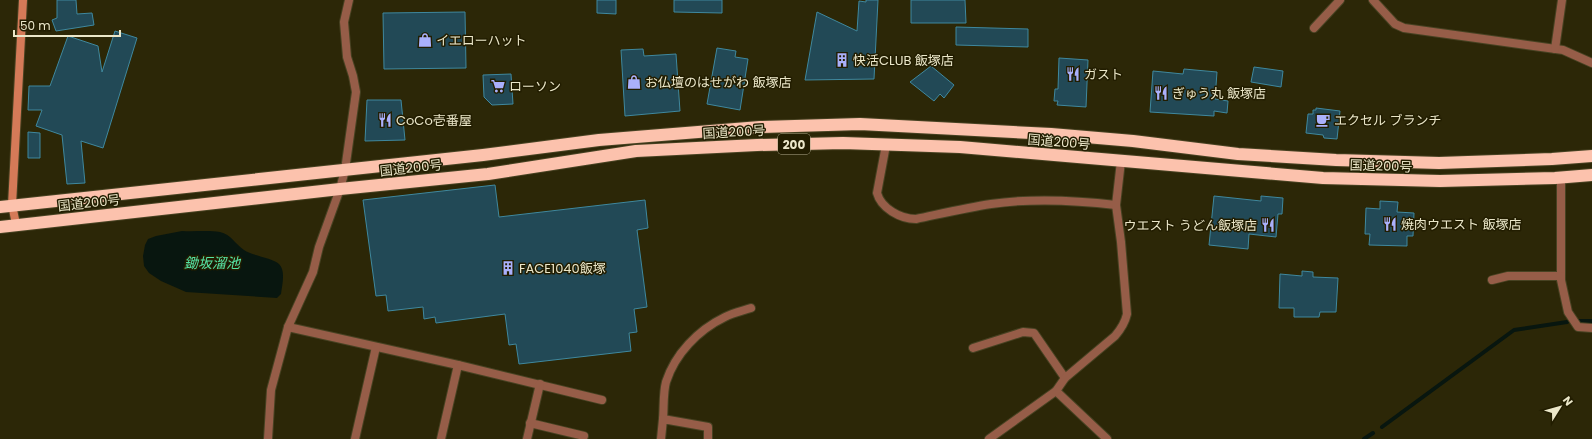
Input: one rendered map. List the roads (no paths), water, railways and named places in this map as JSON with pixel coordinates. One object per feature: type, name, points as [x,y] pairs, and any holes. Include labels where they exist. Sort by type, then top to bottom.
[{"type":"highway","name":"国道200号","points":[[0,207],[483,155],[598,140],[760,126],[860,124],[1051,134],[1133,141],[1238,154],[1336,160],[1439,163],[1592,156]]},
{"type":"highway","name":"国道200号","points":[[0,227],[16,224],[488,174],[636,151],[757,145],[842,143],[960,147],[1323,178],[1440,181],[1592,176]]},
{"type":"street","points":[[16,224],[12,205],[23,0]]},
{"type":"street","points":[[268,439],[271,390],[288,327],[313,272],[319,247],[340,189],[345,170],[356,92],[354,76],[347,57],[344,22],[349,0]]},
{"type":"street","points":[[1314,28],[1340,0]]},
{"type":"street","points":[[1373,0],[1394,24],[1404,28],[1563,50],[1592,63]]},
{"type":"street","points":[[1555,49],[1562,0]]},
{"type":"street","points":[[886,144],[877,193],[887,208],[908,219],[916,219],[992,204],[1047,200],[1080,201],[1116,205]]},
{"type":"street","points":[[989,439],[1056,391],[1065,378],[1115,336],[1125,322],[1127,314],[1122,242],[1116,205],[1121,161]]},
{"type":"street","points":[[1561,178],[1561,276],[1568,312],[1578,327],[1592,328]]},
{"type":"street","points":[[1492,280],[1508,276],[1561,276]]},
{"type":"street","points":[[661,439],[666,384],[672,366],[693,340],[724,317],[751,308]]},
{"type":"street","points":[[288,327],[540,384],[602,400]]},
{"type":"street","points":[[973,348],[1023,332],[1034,333],[1065,378]]},
{"type":"street","points":[[355,439],[376,347]]},
{"type":"street","points":[[441,439],[458,365]]},
{"type":"street","points":[[527,439],[540,384]]},
{"type":"street","points":[[1056,391],[1107,439]]},
{"type":"street","points":[[663,419],[708,427],[708,439]]},
{"type":"street","points":[[530,423],[584,436]]},
{"type":"water","name":"鋤坂溜池","points":[[182,231],[211,231],[224,233],[244,250],[276,262],[282,270],[283,278],[281,294],[277,298],[186,292],[161,281],[149,273],[144,266],[143,256],[145,245],[148,239]]},
{"type":"waterway","points":[[1577,321],[1592,321]]},
{"type":"waterway","points":[[1382,427],[1514,330],[1567,322]]},
{"type":"waterway","points":[[1364,439],[1373,433]]},
{"type":"place","name":"イエローハット","points":[[425,40]]},
{"type":"place","name":"快活CLUB 飯塚店","points":[[842,60]]},
{"type":"place","name":"ガスト","points":[[1073,74]]},
{"type":"place","name":"お仏壇のはせがわ 飯塚店","points":[[634,82]]},
{"type":"place","name":"ローソン","points":[[498,86]]},
{"type":"place","name":"ぎゅう丸 飯塚店","points":[[1161,93]]},
{"type":"place","name":"CoCo壱番屋","points":[[385,120]]},
{"type":"place","name":"エクセル ブランチ","points":[[1323,120]]},
{"type":"place","name":"焼肉ウエスト 飯塚店","points":[[1390,224]]},
{"type":"place","name":"ウエスト うどん飯塚店","points":[[1268,225]]},
{"type":"place","name":"FACE1040飯塚","points":[[508,268]]}]
